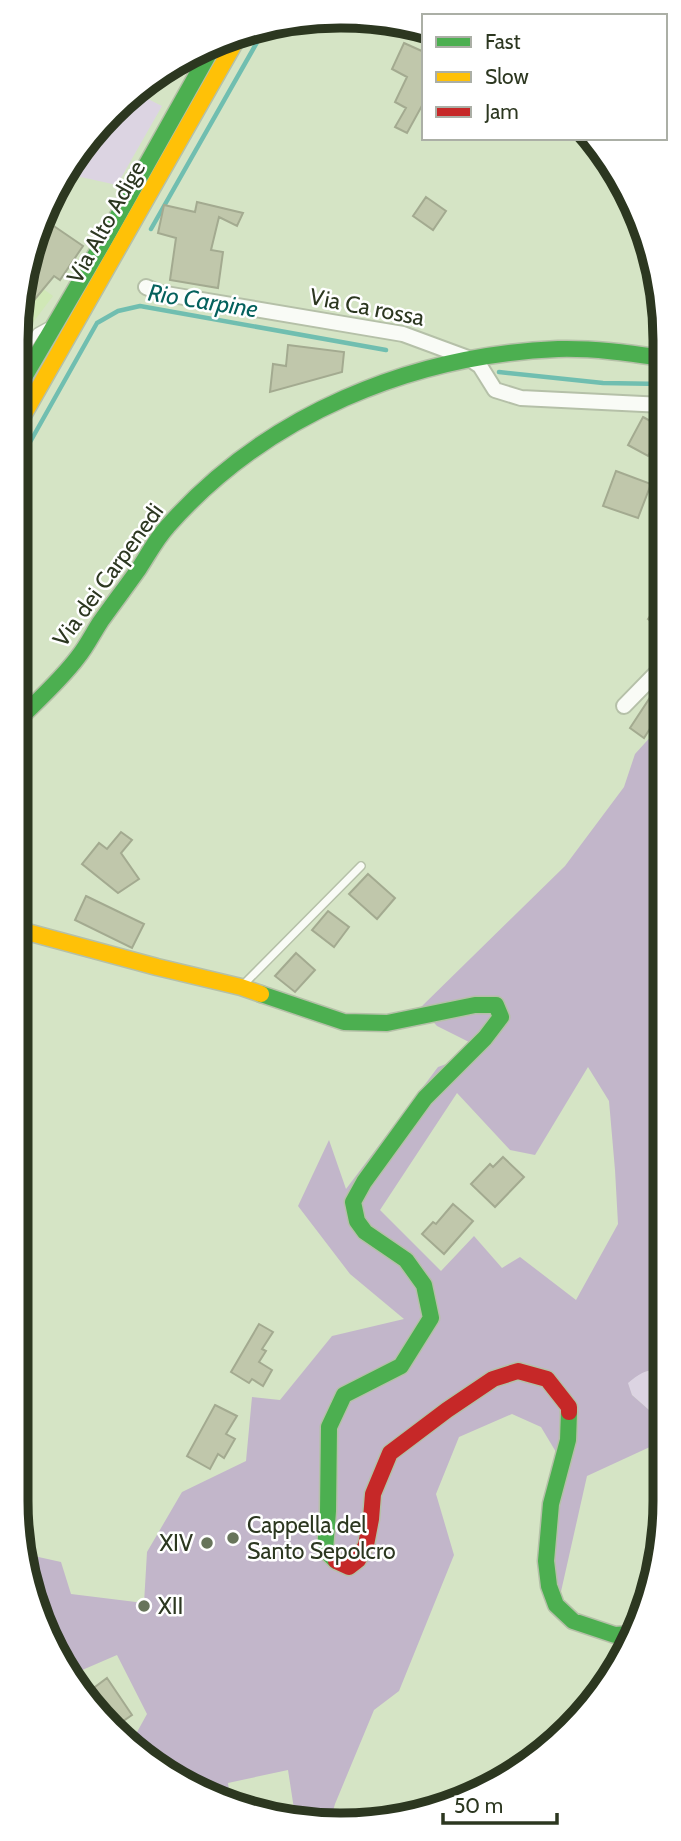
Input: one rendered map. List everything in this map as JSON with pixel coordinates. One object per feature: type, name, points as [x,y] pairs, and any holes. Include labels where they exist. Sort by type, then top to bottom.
[{"type":"street","name":"Via Alto Adige","points":[[28,407],[232,48]]},
{"type":"street","name":"Via Alto Adige","points":[[28,370],[206,58]]},
{"type":"street","name":"Via Ca rossa","points":[[146,286],[160,293],[403,334],[468,358],[507,352],[560,349],[653,357]]},
{"type":"street","points":[[468,358],[480,366],[495,390],[521,398],[653,405]]},
{"type":"street","name":"Via dei Carpenedi","points":[[28,710],[75,662],[167,527],[205,486],[230,464],[264,440],[317,411],[376,384],[468,358]]},
{"type":"street","points":[[624,706],[653,676]]},
{"type":"street","points":[[28,932],[241,987],[344,1022],[387,1023],[475,1005],[496,1005],[501,1017],[485,1038],[425,1098],[364,1182],[353,1202],[357,1221],[365,1232],[406,1260],[424,1284],[431,1318],[401,1366],[344,1395],[328,1427],[325,1550],[336,1562],[349,1567],[358,1560],[366,1545],[373,1494],[390,1453],[493,1379],[518,1371],[547,1379],[569,1407],[568,1440],[551,1504],[546,1561],[549,1586],[556,1605],[573,1621],[615,1635],[623,1634]]},
{"type":"lane","points":[[28,346],[37,332],[56,322]]},
{"type":"lane","points":[[241,987],[361,866]]},
{"type":"shaded area","points":[[145,97],[162,106],[117,185],[75,176],[106,134]]},
{"type":"shaded area","points":[[34,282],[53,296],[29,328]]},
{"type":"shaded area","points":[[653,734],[653,1370],[636,1376],[628,1383],[632,1395],[649,1410],[653,1410],[653,1446],[587,1476],[560,1596],[552,1562],[562,1462],[541,1427],[512,1414],[459,1437],[436,1494],[454,1555],[399,1691],[374,1710],[332,1813],[294,1809],[288,1770],[228,1783],[229,1792],[221,1789],[184,1771],[135,1736],[147,1714],[117,1655],[79,1671],[52,1620],[33,1556],[61,1562],[71,1594],[144,1603],[147,1552],[182,1492],[246,1461],[252,1397],[280,1400],[332,1336],[404,1319],[350,1274],[298,1206],[329,1140],[346,1189],[438,1067],[485,1050],[437,1026],[420,1008],[565,866],[624,787],[635,754]],"holes":[[[588,1067],[609,1101],[618,1224],[576,1300],[520,1257],[502,1268],[474,1236],[441,1271],[380,1210],[457,1093],[510,1150],[535,1155]]]},
{"type":"shaded area","points":[[653,1370],[653,1410],[649,1410],[632,1395],[627,1383],[641,1372]]},
{"type":"building","points":[[404,43],[422,51],[422,106],[407,133],[395,127],[406,108],[395,102],[407,77],[392,69]]},
{"type":"building","points":[[426,197],[446,211],[433,230],[413,216]]},
{"type":"building","points":[[197,202],[243,213],[237,226],[219,217],[211,250],[223,252],[218,288],[170,280],[176,238],[158,233],[164,205],[195,212]]},
{"type":"building","points":[[51,224],[83,246],[60,280],[54,276],[35,299],[32,296],[34,280]]},
{"type":"building","points":[[288,345],[344,352],[342,372],[270,392],[273,364],[286,366]]},
{"type":"building","points":[[643,417],[653,422],[653,447],[648,456],[628,445]]},
{"type":"building","points":[[616,471],[651,484],[638,518],[603,506]]},
{"type":"building","points":[[653,693],[653,724],[644,738],[630,728]]},
{"type":"building","points":[[121,832],[132,840],[121,853],[139,879],[118,893],[82,864],[99,843],[107,849]]},
{"type":"building","points":[[368,874],[395,898],[377,919],[349,894]]},
{"type":"building","points":[[86,896],[144,924],[132,948],[75,920]]},
{"type":"building","points":[[328,911],[349,927],[334,947],[312,930]]},
{"type":"building","points":[[296,953],[315,970],[295,992],[275,976]]},
{"type":"building","points":[[503,1157],[524,1177],[495,1207],[471,1184],[490,1164],[493,1167]]},
{"type":"building","points":[[453,1204],[473,1221],[444,1254],[422,1234],[433,1222],[436,1224]]},
{"type":"building","points":[[259,1324],[273,1332],[262,1349],[266,1351],[259,1362],[272,1370],[263,1386],[252,1379],[249,1383],[231,1372]]},
{"type":"building","points":[[215,1405],[237,1416],[226,1434],[235,1439],[224,1458],[218,1454],[210,1469],[187,1456]]},
{"type":"building","points":[[107,1678],[132,1715],[121,1722],[92,1689]]},
{"type":"waterway","points":[[151,229],[259,39]]},
{"type":"waterway","name":"Rio Carpine","points":[[28,446],[97,323],[118,311],[140,306],[386,350]]},
{"type":"waterway","name":"Rio Carpine","points":[[499,372],[603,383],[653,384]]},
{"type":"traffic: fast","points":[[28,370],[206,58]]},
{"type":"traffic: fast","points":[[28,710],[78,657],[168,526],[207,487],[250,452],[296,423],[345,398],[396,378],[449,364],[503,354],[558,349],[610,351],[653,357]]},
{"type":"traffic: fast","points":[[261,994],[344,1022],[387,1023],[475,1005],[496,1005],[501,1017],[485,1038],[425,1098],[364,1182],[353,1202],[357,1221],[365,1232],[406,1260],[424,1285],[431,1318],[401,1366],[344,1395],[329,1427],[325,1550],[336,1561]]},
{"type":"traffic: fast","points":[[569,1412],[568,1440],[551,1504],[546,1561],[549,1586],[556,1605],[573,1621],[615,1635],[623,1634]]},
{"type":"traffic: slow","points":[[28,407],[232,48]]},
{"type":"traffic: slow","points":[[28,932],[261,994]]},
{"type":"traffic: jam","points":[[336,1561],[349,1567],[358,1560],[366,1545],[373,1494],[390,1453],[493,1379],[518,1371],[547,1379],[569,1407],[569,1412]]},
{"type":"place","name":"Cappella del Santo Sepolcro","points":[[233,1538]]},
{"type":"place","name":"XIV","points":[[207,1543]]},
{"type":"place","name":"XII","points":[[144,1606]]}]
